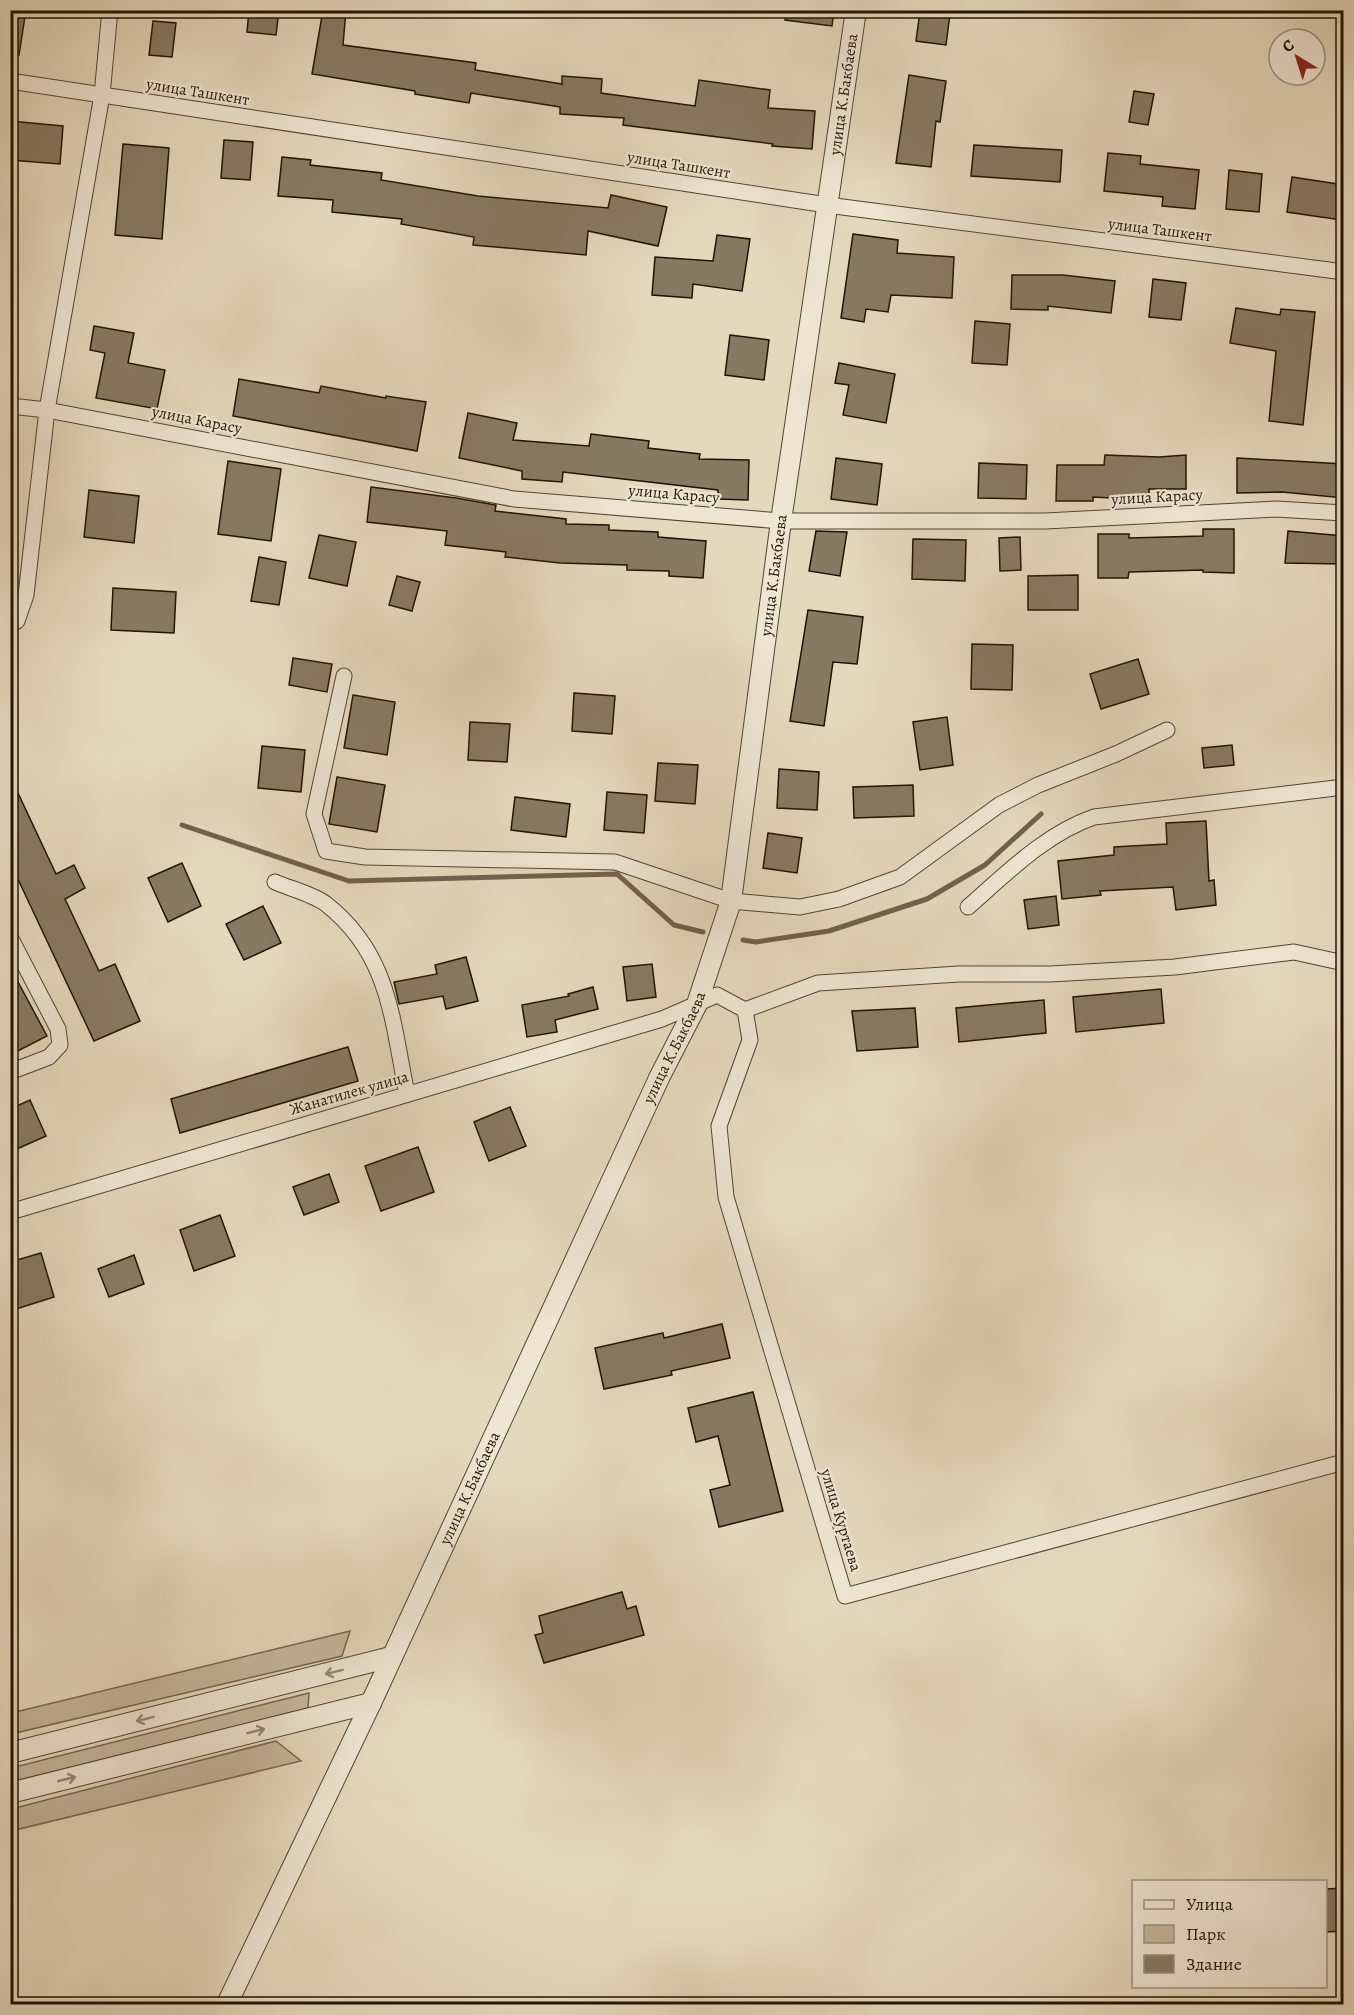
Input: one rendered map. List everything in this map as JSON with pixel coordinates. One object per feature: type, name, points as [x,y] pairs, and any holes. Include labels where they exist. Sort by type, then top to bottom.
[{"type":"street","points":[[10,625],[17,621],[26,595],[47,410],[102,95],[110,10]]},
{"type":"street","name":"улица К.Бакбаева","points":[[227,2004],[371,1702],[660,1076],[697,1004],[731,901],[781,521],[856,10]]},
{"type":"street","name":"улица Ташкент","points":[[10,81],[827,206],[1344,272]]},
{"type":"street","name":"улица Карасу","points":[[10,406],[47,410],[514,499],[781,521],[1045,521],[1276,509],[1344,513]]},
{"type":"street","points":[[344,676],[314,814],[326,851],[365,856],[615,862],[731,901],[800,907],[871,890],[900,877],[999,805],[1038,785],[1116,754],[1167,730]]},
{"type":"street","points":[[968,907],[1042,844],[1069,825],[1094,817],[1344,787]]},
{"type":"street","points":[[276,882],[325,903],[360,936],[378,966],[407,1094]]},
{"type":"street","points":[[10,937],[58,1029],[60,1045],[50,1058],[10,1072]]},
{"type":"street","points":[[697,1004],[717,995],[745,1010],[818,983],[958,974],[1050,974],[1164,968],[1294,952],[1344,963]]},
{"type":"street","name":"Жанатилек улица","points":[[10,1212],[662,1019],[697,1004]]},
{"type":"street","name":"улица Куртаева","points":[[745,1010],[750,1040],[719,1126],[726,1197],[845,1596],[1344,1462]]},
{"type":"street","points":[[10,1753],[391,1658]]},
{"type":"street","points":[[10,1793],[371,1702]]},
{"type":"green space","points":[[350,1631],[342,1656],[11,1734],[11,1713]]},
{"type":"green space","points":[[309,1693],[308,1708],[11,1782],[11,1768]]},
{"type":"green space","points":[[276,1741],[301,1761],[11,1831],[11,1809]]},
{"type":"building","points":[[10,10],[26,10],[19,55],[10,54]]},
{"type":"building","points":[[249,10],[279,10],[276,35],[247,32]]},
{"type":"building","points":[[323,10],[346,10],[343,45],[476,63],[475,70],[562,84],[562,76],[602,79],[601,93],[695,106],[699,80],[770,90],[768,108],[815,111],[812,149],[772,146],[773,144],[623,125],[624,118],[560,114],[560,107],[471,93],[469,103],[415,94],[415,91],[312,74]]},
{"type":"building","points":[[786,10],[834,10],[832,26],[785,20]]},
{"type":"building","points":[[920,11],[950,14],[946,45],[916,41]]},
{"type":"building","points":[[153,21],[176,23],[172,57],[149,55]]},
{"type":"building","points":[[909,75],[946,81],[940,122],[936,121],[931,167],[896,163]]},
{"type":"building","points":[[1134,91],[1154,94],[1148,125],[1129,122]]},
{"type":"building","points":[[10,121],[63,126],[60,164],[10,160]]},
{"type":"building","points":[[224,140],[253,142],[250,180],[221,178]]},
{"type":"building","points":[[123,144],[169,148],[162,239],[115,235]]},
{"type":"building","points":[[974,145],[1062,150],[1060,182],[971,176]]},
{"type":"building","points":[[1108,153],[1141,156],[1140,164],[1199,170],[1195,209],[1162,206],[1163,197],[1104,191]]},
{"type":"building","points":[[282,157],[311,160],[310,165],[382,173],[381,180],[478,196],[608,208],[611,195],[667,207],[658,246],[588,231],[586,255],[473,245],[474,237],[401,224],[402,219],[332,212],[333,200],[278,196]]},
{"type":"building","points":[[1229,170],[1262,174],[1259,212],[1226,209]]},
{"type":"building","points":[[1292,177],[1344,185],[1341,220],[1287,212]]},
{"type":"building","points":[[853,234],[898,240],[897,253],[954,257],[952,298],[891,295],[888,312],[866,309],[864,322],[841,318]]},
{"type":"building","points":[[717,235],[750,239],[742,291],[693,284],[692,298],[652,295],[655,257],[713,261]]},
{"type":"building","points":[[1012,275],[1063,275],[1115,281],[1111,313],[1048,306],[1048,310],[1011,309]]},
{"type":"building","points":[[1153,279],[1186,283],[1181,320],[1149,317]]},
{"type":"building","points":[[1236,308],[1280,315],[1281,309],[1315,312],[1303,425],[1269,421],[1276,351],[1230,343]]},
{"type":"building","points":[[975,321],[1010,324],[1007,365],[972,363]]},
{"type":"building","points":[[94,326],[134,333],[128,363],[165,370],[157,409],[96,398],[105,353],[90,350]]},
{"type":"building","points":[[730,335],[769,340],[764,380],[725,375]]},
{"type":"building","points":[[839,363],[895,374],[886,423],[843,415],[849,385],[835,383]]},
{"type":"building","points":[[239,379],[319,393],[321,386],[386,398],[386,396],[426,402],[417,451],[233,416]]},
{"type":"building","points":[[468,413],[517,423],[513,440],[589,446],[591,434],[649,441],[648,448],[700,454],[699,459],[749,460],[748,500],[718,499],[718,490],[563,472],[562,482],[522,479],[522,471],[459,458]]},
{"type":"building","points":[[1105,455],[1159,457],[1186,455],[1186,489],[1149,489],[1149,500],[1093,497],[1093,501],[1056,501],[1057,465],[1104,465]]},
{"type":"building","points":[[836,458],[882,464],[877,505],[831,499]]},
{"type":"building","points":[[1237,458],[1344,464],[1344,498],[1282,492],[1237,493]]},
{"type":"building","points":[[228,461],[281,469],[271,541],[218,534]]},
{"type":"building","points":[[979,463],[1027,465],[1026,499],[978,498]]},
{"type":"building","points":[[371,487],[496,505],[495,511],[566,519],[566,524],[609,525],[609,530],[658,532],[658,537],[706,541],[703,578],[669,576],[669,571],[627,570],[627,565],[560,563],[505,557],[506,552],[445,545],[447,531],[367,522]]},
{"type":"building","points":[[89,490],[139,496],[134,543],[84,537]]},
{"type":"building","points":[[1203,529],[1234,529],[1234,573],[1203,572],[1203,570],[1129,572],[1128,578],[1098,578],[1098,534],[1129,534],[1129,538],[1203,536]]},
{"type":"building","points":[[816,531],[847,532],[840,576],[809,571]]},
{"type":"building","points":[[1288,531],[1344,536],[1344,564],[1285,563]]},
{"type":"building","points":[[319,535],[356,542],[347,586],[309,578]]},
{"type":"building","points":[[1020,537],[1021,570],[1000,571],[999,538]]},
{"type":"building","points":[[913,539],[966,540],[965,581],[912,579]]},
{"type":"building","points":[[259,557],[286,562],[279,605],[251,601]]},
{"type":"building","points":[[1078,575],[1078,610],[1028,610],[1028,576]]},
{"type":"building","points":[[397,576],[420,582],[412,611],[389,605]]},
{"type":"building","points":[[113,588],[176,592],[174,633],[111,630]]},
{"type":"building","points":[[808,610],[863,617],[857,664],[833,662],[824,726],[790,721]]},
{"type":"building","points":[[972,644],[1013,645],[1012,690],[971,689]]},
{"type":"building","points":[[293,658],[332,664],[327,692],[289,685]]},
{"type":"building","points":[[1138,659],[1149,694],[1101,709],[1090,674]]},
{"type":"building","points":[[574,693],[615,696],[612,734],[572,731]]},
{"type":"building","points":[[353,695],[395,702],[387,755],[344,748]]},
{"type":"building","points":[[947,717],[953,765],[920,770],[913,722]]},
{"type":"building","points":[[470,722],[510,724],[507,762],[468,760]]},
{"type":"building","points":[[1232,745],[1234,765],[1204,768],[1202,748]]},
{"type":"building","points":[[262,746],[305,750],[301,792],[258,788]]},
{"type":"building","points":[[658,763],[698,765],[695,804],[655,801]]},
{"type":"building","points":[[779,769],[819,772],[817,810],[777,808]]},
{"type":"building","points":[[10,776],[56,874],[74,865],[85,888],[65,899],[99,971],[115,964],[140,1021],[94,1041],[16,875],[10,878]]},
{"type":"building","points":[[337,777],[385,785],[377,832],[329,824]]},
{"type":"building","points":[[913,785],[914,816],[854,818],[853,787]]},
{"type":"building","points":[[607,792],[647,795],[644,833],[604,830]]},
{"type":"building","points":[[515,797],[570,804],[566,837],[511,830]]},
{"type":"building","points":[[1206,821],[1209,881],[1214,880],[1216,905],[1176,910],[1173,887],[1100,891],[1101,895],[1062,899],[1058,861],[1114,855],[1114,847],[1167,844],[1166,823]]},
{"type":"building","points":[[768,833],[802,838],[797,873],[763,868]]},
{"type":"building","points":[[182,863],[201,906],[168,922],[148,878]]},
{"type":"building","points":[[1056,896],[1059,925],[1028,929],[1024,900]]},
{"type":"building","points":[[263,906],[281,943],[244,960],[226,924]]},
{"type":"building","points":[[466,957],[478,1001],[446,1009],[443,996],[399,1004],[394,982],[437,974],[435,965]]},
{"type":"building","points":[[652,964],[656,997],[627,1001],[623,967]]},
{"type":"building","points":[[10,967],[47,1036],[10,1055]]},
{"type":"building","points":[[593,987],[598,1009],[555,1020],[557,1032],[527,1037],[522,1005],[569,996],[568,994]]},
{"type":"building","points":[[1161,989],[1164,1023],[1076,1032],[1073,997]]},
{"type":"building","points":[[1044,1000],[1046,1033],[959,1042],[956,1008]]},
{"type":"building","points":[[915,1008],[918,1047],[857,1051],[852,1011]]},
{"type":"building","points":[[348,1047],[358,1081],[180,1133],[171,1099]]},
{"type":"building","points":[[30,1100],[46,1136],[10,1152],[10,1109]]},
{"type":"building","points":[[510,1107],[526,1146],[489,1161],[474,1122]]},
{"type":"building","points":[[418,1147],[434,1192],[381,1211],[365,1166]]},
{"type":"building","points":[[329,1174],[339,1202],[304,1215],[293,1187]]},
{"type":"building","points":[[220,1215],[235,1256],[194,1271],[180,1230]]},
{"type":"building","points":[[41,1253],[54,1297],[16,1309],[10,1291],[10,1262]]},
{"type":"building","points":[[134,1255],[144,1284],[109,1297],[98,1269]]},
{"type":"building","points":[[722,1324],[730,1358],[671,1371],[672,1375],[604,1389],[595,1348],[663,1333],[664,1338]]},
{"type":"building","points":[[753,1392],[783,1511],[719,1527],[710,1490],[730,1485],[718,1436],[696,1442],[688,1408]]},
{"type":"building","points":[[622,1592],[627,1609],[636,1606],[644,1635],[544,1663],[535,1635],[543,1633],[539,1616]]},
{"type":"building","points":[[1344,1888],[1344,1931],[1327,1932],[1327,1889]]},
{"type":"waterway","points":[[743,940],[756,942],[829,931],[927,899],[985,865],[1041,814]]},
{"type":"waterway","points":[[182,825],[349,881],[617,874],[674,925],[703,932]]}]
